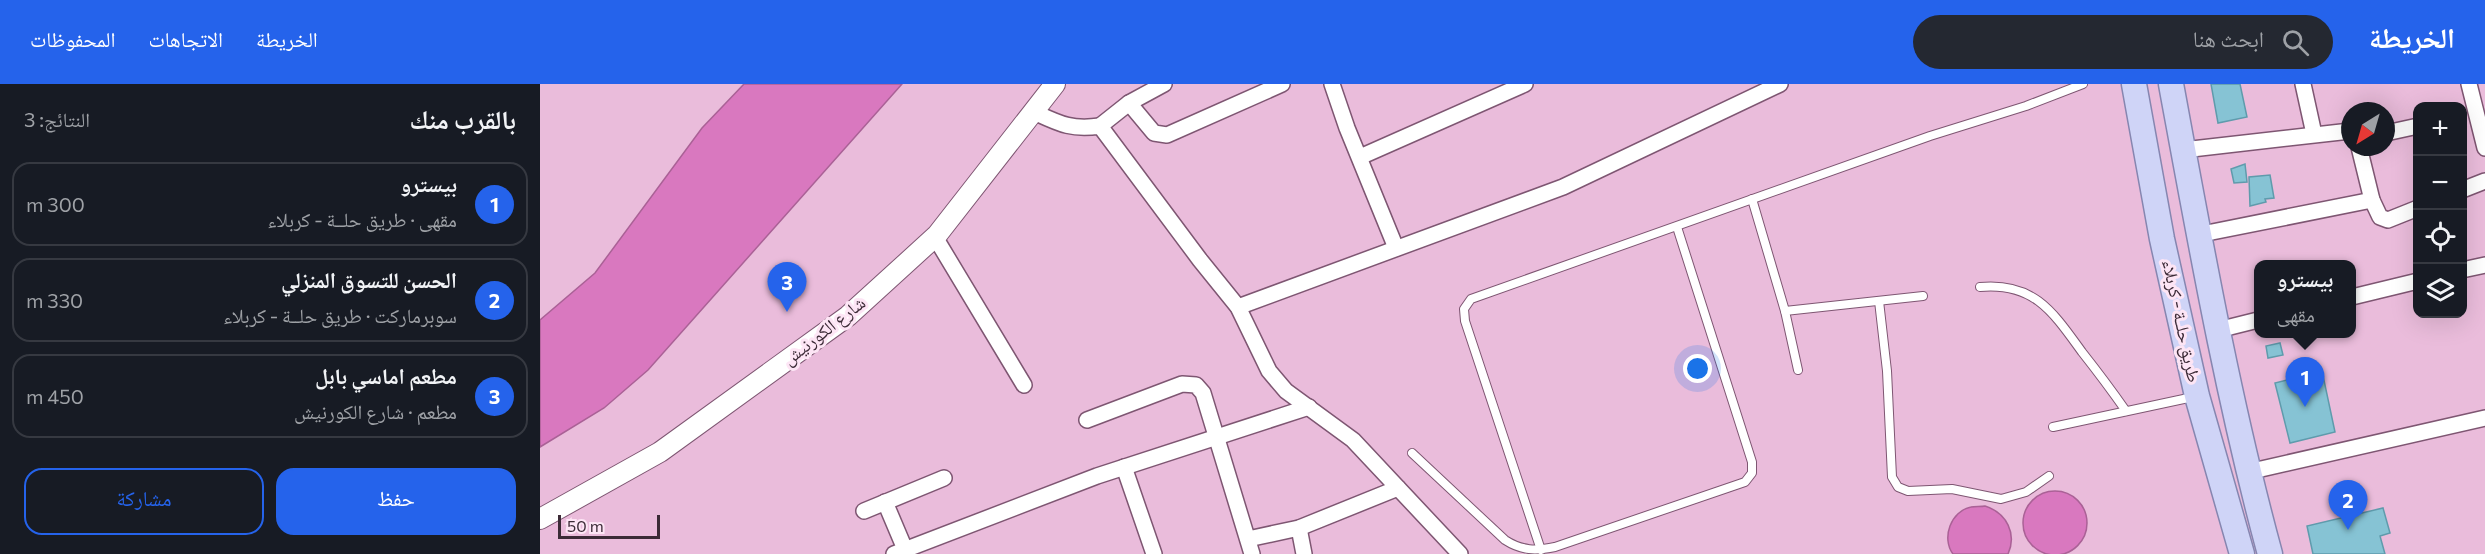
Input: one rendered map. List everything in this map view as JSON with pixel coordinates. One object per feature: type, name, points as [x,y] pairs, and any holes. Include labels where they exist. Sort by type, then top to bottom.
[{"type":"main road","name":"طريق حلــة - كربلاء","points":[[2134,84],[2163,239],[2197,396],[2242,554]]},
{"type":"main road","name":"طريق حلــة - كربلاء","points":[[2171,84],[2197,234],[2248,472],[2270,554]]},
{"type":"main road","points":[[2151,179],[2162,185],[2171,186],[2182,180],[2185,162]]},
{"type":"main road","points":[[2163,239],[2167,232],[2178,227],[2187,228],[2197,234]]},
{"type":"street","name":"شارع الكورنيش","points":[[540,519],[660,452],[848,316],[935,237],[1055,84]]},
{"type":"street","points":[[1034,112],[1065,126],[1080,129],[1100,126],[1129,103],[1164,84]]},
{"type":"street","points":[[1129,103],[1154,133],[1167,135],[1282,84]]},
{"type":"street","points":[[1332,84],[1347,128],[1396,248]]},
{"type":"street","points":[[1360,157],[1497,90],[1525,84]]},
{"type":"street","points":[[1239,307],[1563,187],[1780,84]]},
{"type":"street","points":[[2303,84],[2314,134]]},
{"type":"street","points":[[2469,84],[2469,115],[2485,148]]},
{"type":"street","points":[[1100,126],[1200,260],[1239,307],[1269,371],[1286,391],[1353,440],[1460,554]]},
{"type":"street","points":[[2395,131],[2413,127]]},
{"type":"street","points":[[2185,162],[2314,134],[2341,132]]},
{"type":"street","points":[[2361,156],[2372,200],[2380,218],[2388,220],[2413,210]]},
{"type":"street","points":[[2467,188],[2485,181]]},
{"type":"street","points":[[2197,234],[2372,200]]},
{"type":"street","points":[[935,237],[1024,385]]},
{"type":"street","points":[[2467,269],[2485,265]]},
{"type":"street","points":[[2356,296],[2413,282]]},
{"type":"street","points":[[2218,330],[2254,321]]},
{"type":"street","points":[[1087,420],[1182,384],[1196,385],[1203,393],[1218,437],[1250,547],[1398,488]]},
{"type":"street","points":[[885,502],[902,552],[1124,467],[1309,407]]},
{"type":"street","points":[[2248,472],[2485,418]]},
{"type":"street","points":[[1124,467],[1149,552]]},
{"type":"street","points":[[864,511],[944,478]]},
{"type":"street","points":[[1299,528],[1304,554]]},
{"type":"lane","points":[[1541,550],[1465,321],[1464,309],[1471,299],[1930,136],[2026,106],[2083,84]]},
{"type":"lane","points":[[1752,199],[1785,311],[1798,370]]},
{"type":"lane","points":[[1412,453],[1505,540],[1524,549],[1541,550],[1745,482],[1752,473],[1752,462],[1677,227]]},
{"type":"lane","points":[[1980,287],[2007,287],[2033,297],[2045,305],[2055,315],[2126,411]]},
{"type":"lane","points":[[1785,311],[1923,296]]},
{"type":"lane","points":[[1879,302],[1887,371],[1892,477],[1898,487],[1908,491],[1952,489],[1992,498],[2010,498],[2026,492],[2049,476]]},
{"type":"lane","points":[[2053,427],[2197,396]]},
{"type":"shaded area","points":[[744,84],[902,84],[648,370],[604,408],[540,447],[540,320],[595,273],[702,128]]},
{"type":"shaded area","points":[[2049,491],[2061,491],[2078,500],[2085,511],[2087,523],[2085,535],[2078,546],[2061,555],[2049,555],[2037,550],[2028,541],[2023,529],[2023,517],[2028,505],[2037,496]]},
{"type":"shaded area","points":[[1985,506],[1993,509],[2008,525],[2011,539],[2008,554],[1953,554],[1948,533],[1953,519],[1964,510]]},
{"type":"building","points":[[2211,84],[2240,84],[2247,117],[2218,123]]},
{"type":"building","points":[[2245,164],[2247,182],[2234,183],[2231,169]]},
{"type":"building","points":[[2270,175],[2274,198],[2265,199],[2266,202],[2250,206],[2249,177]]},
{"type":"building","points":[[2280,343],[2283,355],[2268,358],[2266,346]]},
{"type":"building","points":[[2322,371],[2335,432],[2290,443],[2275,383]]},
{"type":"building","points":[[2383,508],[2390,533],[2380,536],[2385,554],[2313,554],[2307,526]]},
{"type":"place","name":"مطعم اماسي بابل","points":[[787,312]]},
{"type":"place","name":"بيسترو","points":[[2305,407]]},
{"type":"place","name":"الحسن للتسوق المنزلي","points":[[2348,530]]}]
